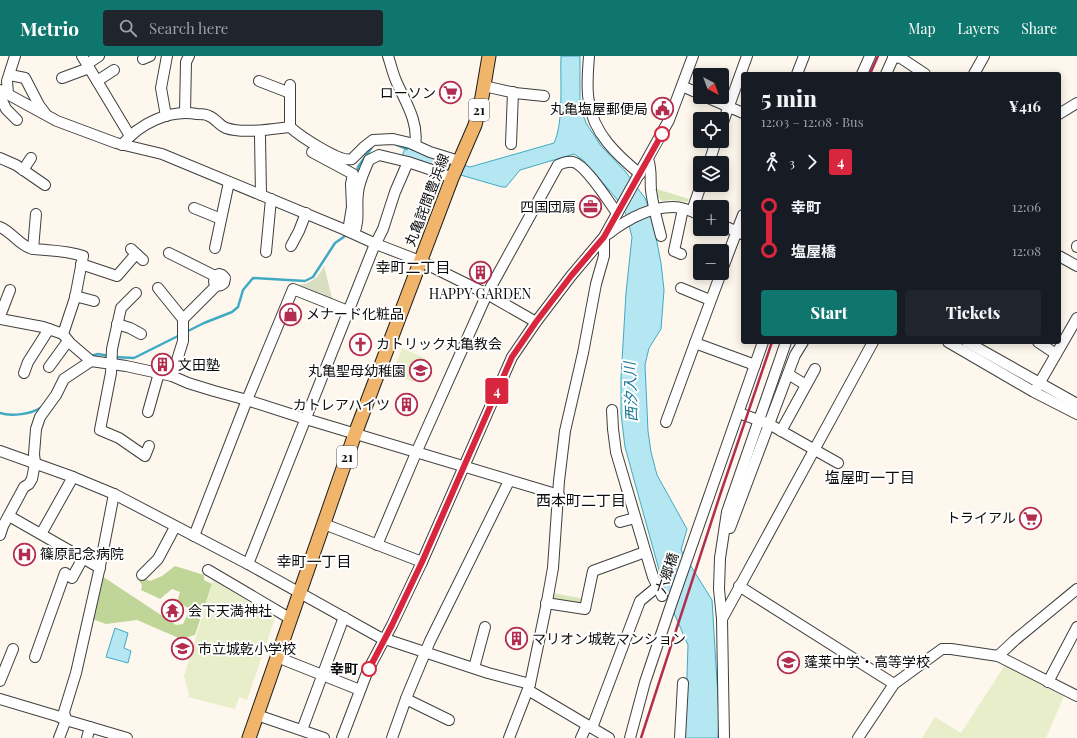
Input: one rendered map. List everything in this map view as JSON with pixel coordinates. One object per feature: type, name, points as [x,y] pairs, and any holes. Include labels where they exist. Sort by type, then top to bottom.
[{"type":"main road","name":"丸亀詫間豊浜線","points":[[249,738],[355,434],[452,178],[475,125],[489,56]]},
{"type":"street","points":[[15,56],[10,75],[2,93],[6,109],[17,120]]},
{"type":"street","points":[[62,78],[99,56]]},
{"type":"street","points":[[166,116],[161,88],[167,56]]},
{"type":"street","points":[[184,112],[186,62],[188,56]]},
{"type":"street","points":[[388,56],[396,82],[407,102],[416,130],[415,145]]},
{"type":"street","points":[[588,56],[589,102],[592,117],[599,132],[638,176]]},
{"type":"street","points":[[342,738],[368,670],[385,639],[422,562],[512,357],[536,322],[571,276],[604,237],[669,120],[693,56]]},
{"type":"street","points":[[742,72],[748,56]]},
{"type":"street","points":[[797,72],[804,56]]},
{"type":"street","points":[[863,72],[870,56]]},
{"type":"street","points":[[887,72],[894,56],[901,58],[922,72]]},
{"type":"street","points":[[975,72],[984,56]]},
{"type":"street","points":[[86,63],[130,136]]},
{"type":"street","points":[[97,81],[114,70]]},
{"type":"street","points":[[726,112],[741,74]]},
{"type":"street","points":[[10,75],[25,78],[35,99],[46,115]]},
{"type":"street","points":[[259,80],[290,89],[290,127]]},
{"type":"street","points":[[484,86],[544,96]]},
{"type":"street","points":[[682,86],[693,91]]},
{"type":"street","points":[[511,144],[514,92]]},
{"type":"street","points":[[2,93],[57,121],[122,145],[162,154],[420,261],[487,294],[536,322]]},
{"type":"street","points":[[1061,113],[1077,103]]},
{"type":"street","points":[[721,104],[741,112]]},
{"type":"street","points":[[122,145],[130,136],[150,122],[166,116],[184,112],[209,116],[225,128],[261,130],[290,127],[298,134],[344,160],[352,159],[373,140],[393,139],[415,145],[430,152],[459,161]]},
{"type":"street","points":[[260,136],[266,197],[266,252]]},
{"type":"street","points":[[312,152],[353,174],[351,184],[351,232]]},
{"type":"street","points":[[351,232],[358,222],[358,190],[369,160],[379,155],[408,162],[452,178]]},
{"type":"street","points":[[0,158],[16,165],[45,185]]},
{"type":"street","points":[[23,170],[31,158]]},
{"type":"street","points":[[648,159],[651,168],[653,210],[661,236]]},
{"type":"street","points":[[248,564],[408,162]]},
{"type":"street","points":[[377,545],[416,453],[487,294],[558,165],[569,162],[580,165],[618,212]]},
{"type":"street","points":[[215,248],[229,182]]},
{"type":"street","points":[[681,254],[674,251],[698,192]]},
{"type":"street","points":[[604,237],[625,222],[653,210],[674,207],[691,211]]},
{"type":"street","points":[[194,208],[221,219]]},
{"type":"street","points":[[291,246],[306,213]]},
{"type":"street","points":[[33,249],[36,214]]},
{"type":"street","points":[[0,227],[6,230],[25,246],[33,249],[69,252],[83,256],[66,338],[49,367]]},
{"type":"street","points":[[729,228],[740,233],[729,256]]},
{"type":"street","points":[[509,738],[529,687],[553,568],[565,431],[583,353],[596,284],[604,256],[604,237]]},
{"type":"street","points":[[169,253],[215,281],[183,323]]},
{"type":"street","points":[[81,264],[117,276],[137,254]]},
{"type":"street","points":[[1061,257],[1077,266]]},
{"type":"street","points":[[666,422],[718,280]]},
{"type":"street","points":[[158,288],[183,323],[183,339],[172,376]]},
{"type":"street","points":[[680,288],[710,300]]},
{"type":"street","points":[[194,536],[247,400],[293,289],[348,311]]},
{"type":"street","points":[[10,290],[0,317],[49,330],[66,338],[89,359],[112,360],[172,376],[194,385],[559,495]]},
{"type":"street","points":[[136,293],[121,308],[117,324],[111,373],[100,430],[119,438],[145,456],[148,446]]},
{"type":"street","points":[[75,296],[94,301]]},
{"type":"street","points":[[1036,388],[1077,318]]},
{"type":"street","points":[[117,324],[130,328],[141,334]]},
{"type":"street","points":[[24,372],[28,362],[49,330]]},
{"type":"street","points":[[695,343],[755,365]]},
{"type":"street","name":"六郷橋","points":[[630,738],[645,682],[762,344]]},
{"type":"street","points":[[724,738],[722,619],[719,589],[720,558],[727,512],[785,344]]},
{"type":"street","points":[[720,558],[734,515],[795,355],[802,344]]},
{"type":"street","points":[[722,619],[872,344]]},
{"type":"street","points":[[956,344],[980,350]]},
{"type":"street","points":[[970,344],[1077,414]]},
{"type":"street","points":[[1041,344],[1056,354]]},
{"type":"street","points":[[0,535],[24,487],[29,484],[32,479],[36,463],[34,454],[36,429],[40,417],[56,395],[64,379],[89,359]]},
{"type":"street","points":[[782,431],[815,369]]},
{"type":"street","points":[[148,412],[159,373]]},
{"type":"street","points":[[788,374],[806,385]]},
{"type":"street","points":[[1036,388],[1077,404]]},
{"type":"street","points":[[612,410],[616,452],[645,552],[653,577],[662,596]]},
{"type":"street","points":[[739,413],[769,424],[838,463]]},
{"type":"street","points":[[0,451],[36,463],[114,494],[248,564],[385,639],[426,651],[529,687],[609,738]]},
{"type":"street","points":[[41,534],[73,477]]},
{"type":"street","points":[[392,738],[426,651],[509,481]]},
{"type":"street","points":[[59,738],[66,720],[64,712],[76,675],[100,568],[114,494]]},
{"type":"street","points":[[9,516],[100,568]]},
{"type":"street","points":[[620,522],[635,518]]},
{"type":"street","points":[[324,524],[422,562]]},
{"type":"street","points":[[142,575],[158,559],[176,526]]},
{"type":"street","points":[[546,603],[585,609],[593,571],[645,552]]},
{"type":"street","points":[[36,657],[65,573],[72,578],[83,558]]},
{"type":"street","points":[[208,570],[291,618]]},
{"type":"street","points":[[581,738],[589,726],[640,601],[657,586]]},
{"type":"street","points":[[740,586],[894,684]]},
{"type":"street","points":[[998,656],[1077,588]]},
{"type":"street","points":[[302,730],[344,617]]},
{"type":"street","points":[[474,668],[485,627]]},
{"type":"street","points":[[1048,682],[1077,627]]},
{"type":"street","points":[[858,738],[894,684],[942,649],[951,648],[998,656],[1077,696]]},
{"type":"street","points":[[0,681],[13,649]]},
{"type":"street","points":[[278,657],[360,690]]},
{"type":"street","points":[[680,738],[683,683]]},
{"type":"street","points":[[0,699],[127,738]]},
{"type":"street","points":[[406,699],[449,720]]},
{"type":"street","points":[[257,715],[324,738]]},
{"type":"street","points":[[87,738],[90,727]]},
{"type":"green space","points":[[657,189],[689,199],[685,202],[672,200],[662,201],[658,197]]},
{"type":"green space","points":[[324,266],[333,302],[295,287],[296,285],[313,280]]},
{"type":"green space","points":[[402,348],[425,358],[414,382],[392,374]]},
{"type":"green space","points":[[175,566],[204,575],[204,580],[212,584],[195,635],[181,639],[137,620],[106,624],[92,619],[102,576],[176,625],[183,624],[190,609],[177,602],[180,592],[172,589],[160,599],[141,590],[142,585],[139,581],[142,577],[150,581],[162,576]]},
{"type":"green space","points":[[214,577],[276,615],[247,700],[239,697],[235,709],[188,697],[189,694],[184,676]]},
{"type":"green space","points":[[553,593],[585,599],[581,605],[555,601],[552,597]]},
{"type":"green space","points":[[1005,665],[1064,696],[1046,738],[922,738],[935,717],[961,733]]},
{"type":"water","name":"西汐入川","points":[[561,56],[580,56],[580,107],[586,123],[601,146],[625,171],[645,198],[652,217],[661,263],[664,290],[661,329],[649,348],[645,365],[648,431],[651,452],[657,475],[687,529],[681,550],[712,600],[719,714],[718,738],[685,738],[688,645],[666,595],[625,447],[621,414],[621,378],[626,293],[632,237],[626,214],[616,198],[583,160],[574,154],[520,170],[506,187],[440,169],[402,156],[406,146],[470,167],[554,143],[559,124],[561,101]]},
{"type":"water","points":[[115,628],[128,633],[124,648],[131,651],[128,663],[106,657]]},
{"type":"waterway","points":[[397,145],[407,149]]},
{"type":"waterway","points":[[357,173],[358,167],[372,147]]},
{"type":"waterway","points":[[186,332],[232,312],[238,307],[243,290],[253,278],[305,281],[313,277],[335,243],[348,234]]},
{"type":"waterway","points":[[114,357],[134,358],[180,335]]},
{"type":"waterway","points":[[91,356],[98,354],[109,356]]},
{"type":"waterway","points":[[0,413],[10,415],[21,414],[42,407]]},
{"type":"railway","points":[[871,72],[878,56]]},
{"type":"railway","points":[[641,738],[721,492],[771,344]]},
{"type":"bus line","name":"4","points":[[369,669],[422,562],[512,357],[536,322],[571,276],[604,237],[662,134]]},
{"type":"place","name":"ローソン","points":[[451,93]]},
{"type":"place","name":"丸亀塩屋郵便局","points":[[663,109]]},
{"type":"place","name":"四国団扇","points":[[591,207]]},
{"type":"place","name":"HAPPY GARDEN","points":[[480,272]]},
{"type":"place","name":"メナード化粧品","points":[[290,314]]},
{"type":"place","name":"カトリック丸亀教会","points":[[360,344]]},
{"type":"place","name":"文田塾","points":[[162,365]]},
{"type":"place","name":"丸亀聖母幼稚園","points":[[421,371]]},
{"type":"place","name":"カトレアハイツ","points":[[406,405]]},
{"type":"place","name":"トライアル","points":[[1031,518]]},
{"type":"place","name":"篠原記念病院","points":[[25,554]]},
{"type":"place","name":"会下天満神社","points":[[172,611]]},
{"type":"place","name":"マリオン城乾マンション","points":[[517,639]]},
{"type":"place","name":"市立城乾小学校","points":[[182,649]]},
{"type":"place","name":"蓬莱中学・高等学校","points":[[789,662]]},
{"type":"place","name":"幸町","points":[[369,669]]},
{"type":"district","name":"幸町二丁目","points":[[413,268]]},
{"type":"district","name":"塩屋町一丁目","points":[[870,478]]},
{"type":"district","name":"西本町二丁目","points":[[581,501]]},
{"type":"district","name":"幸町一丁目","points":[[314,562]]}]
